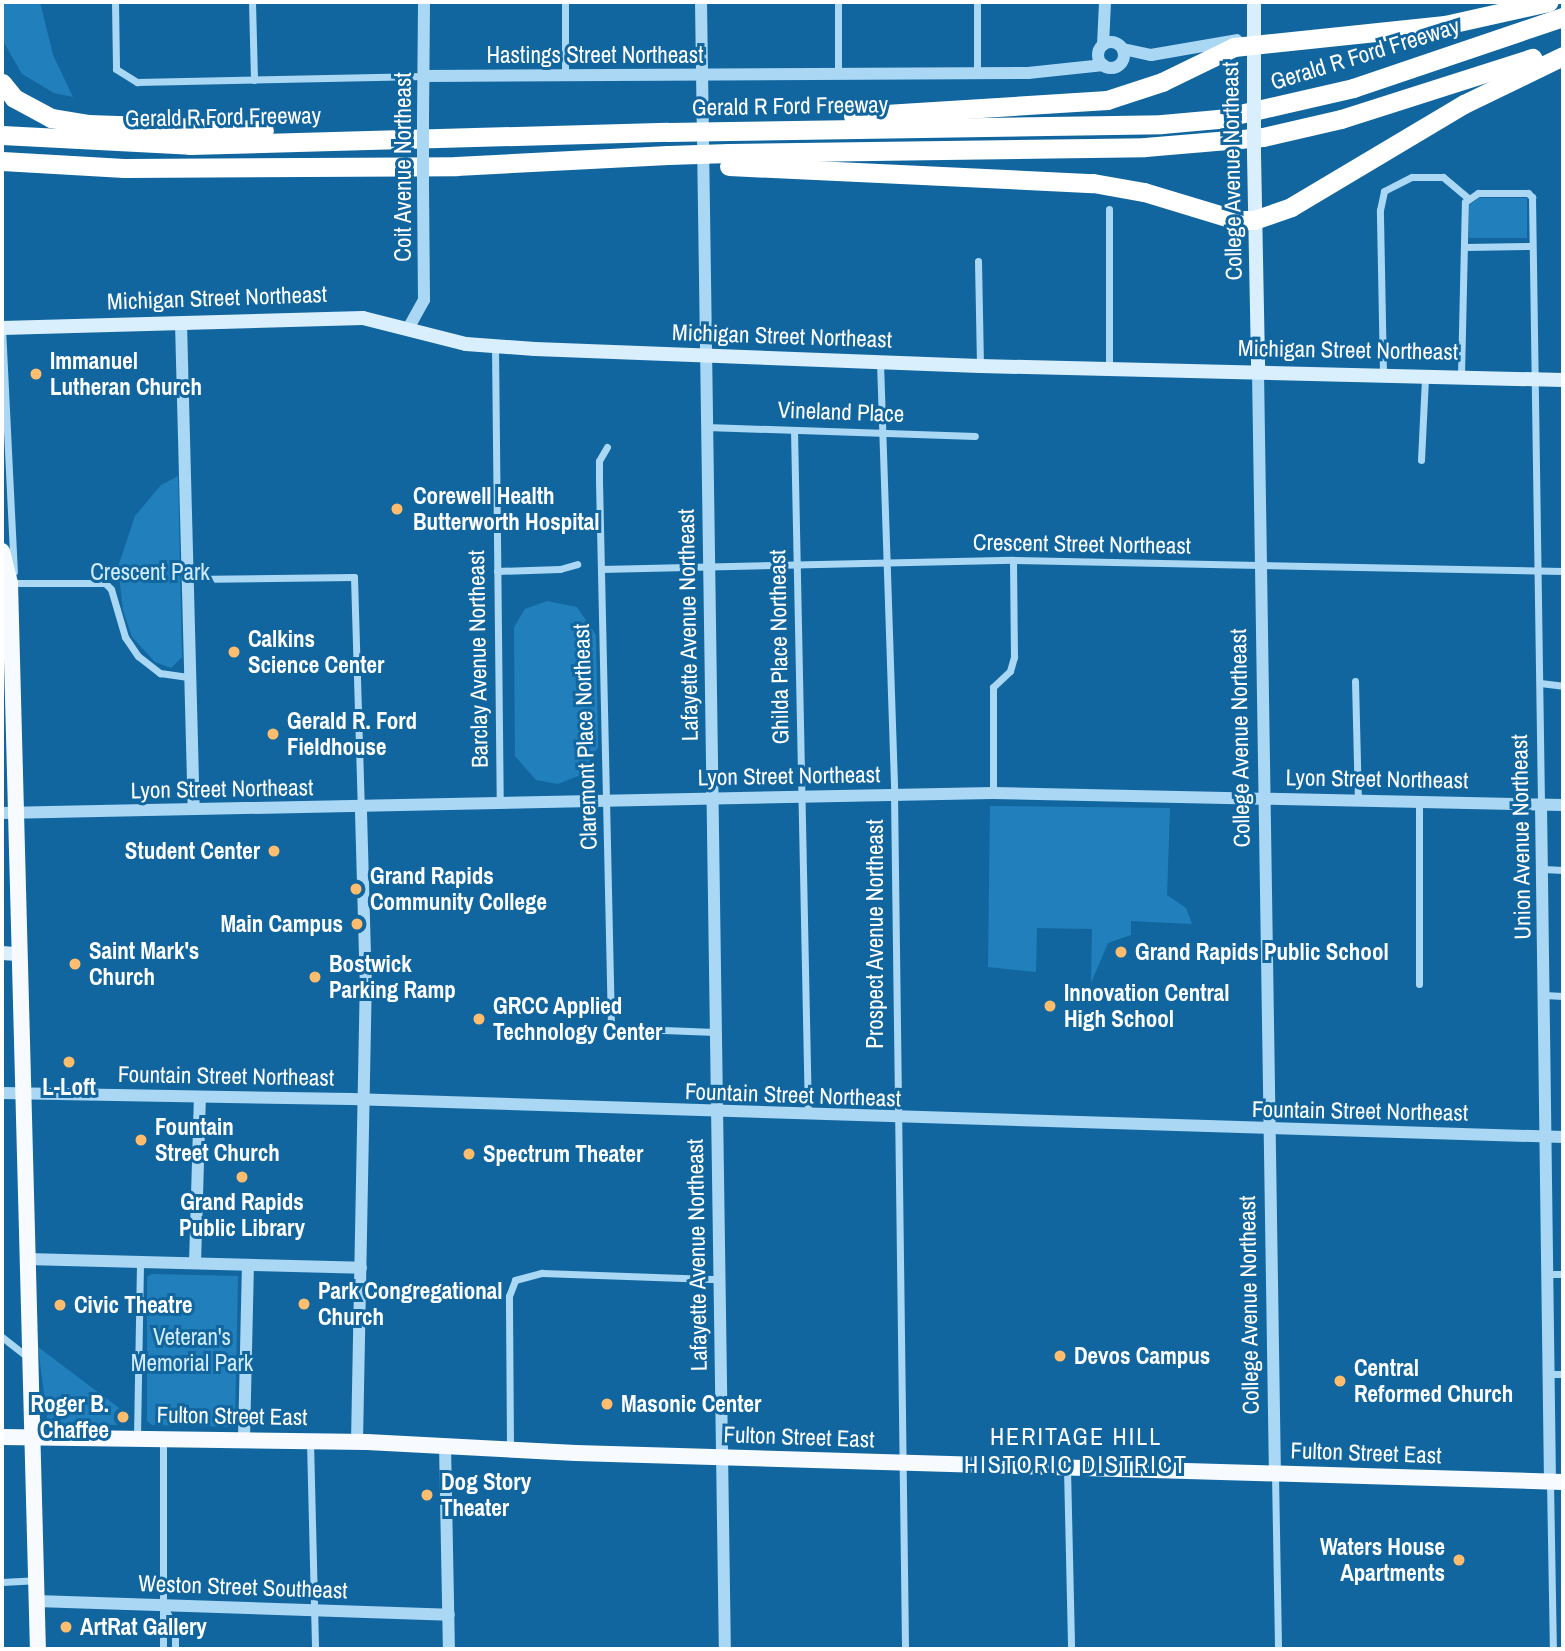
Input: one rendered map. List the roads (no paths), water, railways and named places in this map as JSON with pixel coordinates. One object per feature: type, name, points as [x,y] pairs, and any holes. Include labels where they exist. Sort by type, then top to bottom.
[{"type":"highway","points":[[758,130],[821,117],[1107,100],[1162,82],[1234,47],[1407,30],[1525,8],[1554,13]]},
{"type":"highway","name":"Gerald R Ford Freeway","points":[[2,135],[190,145],[524,135],[1162,124],[1218,119],[1353,88],[1554,13]]},
{"type":"highway","name":"Gerald R Ford Freeway","points":[[2,161],[38,164],[456,166],[1134,147],[1262,137],[1341,119],[1563,48]]},
{"type":"highway","points":[[729,160],[1093,183],[1144,192],[1237,220],[1254,220],[1292,207],[1464,104],[1563,56]]},
{"type":"highway","points":[[2,83],[33,109],[88,124],[524,135]]},
{"type":"main road","name":"College Avenue Northeast","points":[[1254,2],[1254,220],[1258,371]]},
{"type":"main road","name":"Michigan Street Northeast","points":[[2,328],[336,318],[409,327],[466,344],[495,346],[980,366],[1425,374],[1563,380]]},
{"type":"main road","points":[[2,551],[6,583],[10,953],[22,1093],[38,1649]]},
{"type":"main road","name":"Fulton Street East","points":[[2,1437],[138,1436],[357,1442],[720,1457],[1559,1484]]},
{"type":"street","name":"Hastings Street Northeast","points":[[115,2],[116,69],[121,76],[137,82],[425,76],[702,77],[838,73],[1028,73],[1070,65],[1104,65]]},
{"type":"street","points":[[252,2],[254,79]]},
{"type":"street","name":"Coit Avenue Northeast","points":[[409,327],[424,300],[424,2]]},
{"type":"street","points":[[565,2],[565,76]]},
{"type":"street","name":"Lafayette Avenue Northeast","points":[[701,2],[703,355],[725,1649]]},
{"type":"street","points":[[838,2],[838,73]]},
{"type":"street","points":[[976,2],[977,73]]},
{"type":"street","points":[[1106,8],[1122,48],[1119,65],[1104,65],[1101,47],[1106,8]]},
{"type":"street","points":[[1101,47],[1110,41],[1122,48],[1151,55],[1232,40],[1254,45]]},
{"type":"street","name":"Hastings Street Northeast","points":[[1070,65],[1101,47]]},
{"type":"street","points":[[1383,373],[1380,210],[1384,191],[1412,177],[1443,177],[1468,198],[1461,375]]},
{"type":"street","name":"Union Avenue Northeast","points":[[1468,198],[1478,193],[1528,193],[1532,197],[1532,379],[1538,570],[1546,1137],[1549,1274],[1557,1374],[1559,1484]]},
{"type":"street","points":[[1109,209],[1109,369]]},
{"type":"street","points":[[1465,247],[1532,246]]},
{"type":"street","points":[[978,261],[980,366]]},
{"type":"street","points":[[181,323],[194,809]]},
{"type":"street","points":[[2,328],[14,572],[6,583]]},
{"type":"street","name":"Barclay Avenue Northeast","points":[[495,346],[500,803]]},
{"type":"street","name":"Prospect Avenue Northeast","points":[[880,362],[894,794],[896,1119],[905,1649]]},
{"type":"street","name":"College Avenue Northeast","points":[[1258,371],[1275,1474]]},
{"type":"street","points":[[1421,460],[1425,374]]},
{"type":"street","name":"Vineland Place","points":[[706,427],[975,436]]},
{"type":"street","name":"Ghilda Place Northeast","points":[[794,430],[808,1116]]},
{"type":"street","name":"Claremont Place Northeast","points":[[607,447],[599,461],[611,1028],[715,1032]]},
{"type":"street","points":[[992,793],[993,687],[1010,671],[1014,657],[1013,561]]},
{"type":"street","name":"Crescent Street Northeast","points":[[601,569],[1013,561],[1260,568],[1563,571]]},
{"type":"street","points":[[497,571],[561,569],[577,564]]},
{"type":"street","points":[[188,579],[354,577],[361,807],[364,1100],[357,1442]]},
{"type":"street","points":[[6,583],[105,583],[111,589],[125,637],[138,656],[160,673],[190,677]]},
{"type":"street","points":[[1355,681],[1358,800]]},
{"type":"street","points":[[1540,683],[1563,686]]},
{"type":"street","name":"Lyon Street Northeast","points":[[8,813],[992,793],[1563,805]]},
{"type":"street","points":[[1419,802],[1419,984]]},
{"type":"street","points":[[1543,869],[1563,870]]},
{"type":"street","points":[[1544,995],[1563,996]]},
{"type":"street","name":"Fountain Street Northeast","points":[[2,1093],[364,1100],[716,1114],[1563,1137]]},
{"type":"street","points":[[195,1263],[200,1097]]},
{"type":"street","points":[[27,1259],[360,1268]]},
{"type":"street","points":[[138,1436],[139,1262]]},
{"type":"street","points":[[244,1439],[248,1265]]},
{"type":"street","points":[[510,1447],[510,1286],[524,1275],[542,1273],[718,1279]]},
{"type":"street","points":[[1549,1274],[1563,1275]]},
{"type":"street","points":[[2,1337],[30,1360]]},
{"type":"street","points":[[163,1437],[163,1649]]},
{"type":"street","points":[[310,1441],[315,1649]]},
{"type":"street","points":[[445,1445],[449,1649]]},
{"type":"street","points":[[1067,1467],[1070,1649]]},
{"type":"street","points":[[1275,1474],[1278,1649]]},
{"type":"street","points":[[1553,1649],[1559,1484]]},
{"type":"street","points":[[2,1582],[35,1580]]},
{"type":"street","name":"Weston Street Southeast","points":[[36,1601],[449,1615]]},
{"type":"street","points":[[163,1605],[175,1628],[175,1649]]},
{"type":"place","name":"Immanuel Lutheran Church","points":[[36,374]]},
{"type":"place","name":"Corewell Health Butterworth Hospital","points":[[397,509]]},
{"type":"place","name":"Calkins Science Center","points":[[234,652]]},
{"type":"place","name":"Gerald R. Ford Fieldhouse","points":[[273,734]]},
{"type":"place","name":"Student Center","points":[[274,851]]},
{"type":"place","name":"Grand Rapids Community College","points":[[356,889]]},
{"type":"place","name":"Main Campus","points":[[357,924]]},
{"type":"place","name":"Grand Rapids Public School","points":[[1121,952]]},
{"type":"place","name":"Saint Mark's Church","points":[[75,964]]},
{"type":"place","name":"Bostwick Parking Ramp","points":[[315,977]]},
{"type":"place","name":"Innovation Central High School","points":[[1050,1006]]},
{"type":"place","name":"GRCC Applied Technology Center","points":[[479,1019]]},
{"type":"place","name":"L-Loft","points":[[69,1062]]},
{"type":"place","name":"Fountain Street Church","points":[[141,1140]]},
{"type":"place","name":"Spectrum Theater","points":[[469,1154]]},
{"type":"place","name":"Grand Rapids Public Library","points":[[242,1177]]},
{"type":"place","name":"Park Congregational Church","points":[[304,1304]]},
{"type":"place","name":"Civic Theatre","points":[[60,1305]]},
{"type":"place","name":"Devos Campus","points":[[1060,1356]]},
{"type":"place","name":"Central Reformed Church","points":[[1340,1381]]},
{"type":"place","name":"Masonic Center","points":[[607,1404]]},
{"type":"place","name":"Roger B. Chaffee","points":[[123,1417]]},
{"type":"place","name":"Dog Story Theater","points":[[427,1495]]},
{"type":"place","name":"Waters House Apartments","points":[[1459,1560]]},
{"type":"place","name":"ArtRat Gallery","points":[[66,1627]]},
{"type":"district","name":"HERITAGE HILL HISTORIC DISTRICT","points":[[1076,1451]]},
{"type":"park label","name":"Crescent Park","points":[[150,572]]},
{"type":"park label","name":"Veteran's Memorial Park","points":[[192,1350]]}]
